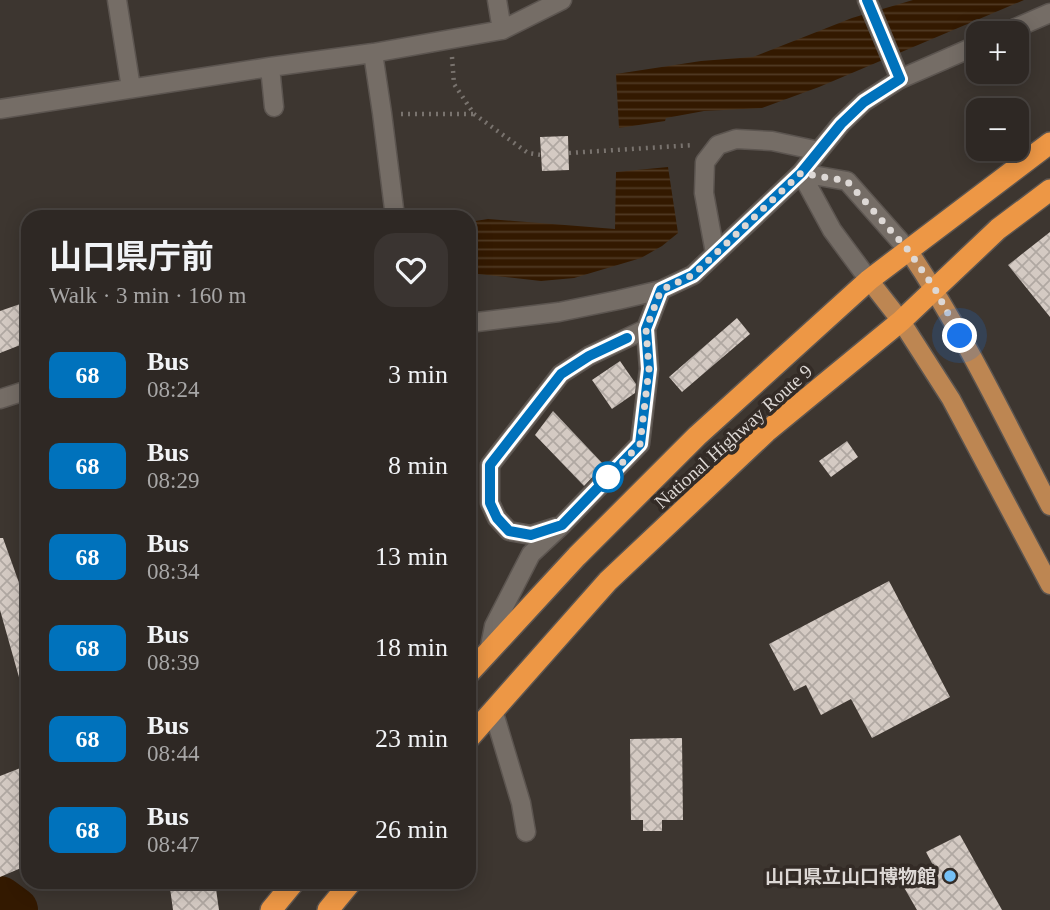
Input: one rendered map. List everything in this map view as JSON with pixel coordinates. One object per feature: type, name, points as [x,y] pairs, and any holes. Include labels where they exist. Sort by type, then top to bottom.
[{"type":"highway","name":"National Highway Route 9","points":[[476,665],[577,556],[697,436],[869,280],[1050,143]]},
{"type":"highway","name":"National Highway Route 9","points":[[476,730],[608,581],[766,432],[901,321],[998,229],[1050,190]]},
{"type":"highway","points":[[271,910],[288,889]]},
{"type":"main road","points":[[908,250],[935,289],[1050,506]]},
{"type":"main road","points":[[869,280],[901,321],[951,399],[1050,585]]},
{"type":"street","points":[[117,0],[131,88]]},
{"type":"street","points":[[497,0],[502,30]]},
{"type":"street","points":[[0,109],[451,40],[502,30],[562,0]]},
{"type":"street","points":[[867,0],[896,72]]},
{"type":"street","points":[[1029,22],[1050,13]]},
{"type":"street","points":[[476,322],[559,312],[661,290],[693,275],[801,173],[841,124],[896,72],[966,49]]},
{"type":"street","points":[[373,53],[394,210]]},
{"type":"street","points":[[270,66],[274,107]]},
{"type":"street","points":[[715,253],[704,193],[705,162],[718,145],[736,139],[772,141],[819,151]]},
{"type":"street","points":[[801,173],[847,181],[908,250]]},
{"type":"street","points":[[801,173],[832,230],[869,280]]},
{"type":"street","points":[[489,651],[494,626],[531,554],[640,444],[649,369],[646,329],[661,290]]},
{"type":"street","points":[[562,525],[531,535],[509,531],[497,518],[490,503],[490,465],[561,374],[589,356],[646,329]]},
{"type":"street","points":[[0,399],[21,392]]},
{"type":"street","points":[[493,710],[521,803],[526,832]]},
{"type":"path","points":[[451,40],[454,84],[474,114],[528,153],[541,155]]},
{"type":"path","points":[[383,113],[474,114]]},
{"type":"path","points":[[569,153],[718,145]]},
{"type":"shaded area","points":[[913,0],[1024,0],[975,21],[966,21],[966,25],[819,87],[762,108],[704,111],[666,118],[665,121],[619,128],[616,74],[701,61],[753,57],[852,18]]},
{"type":"shaded area","points":[[668,167],[678,233],[641,258],[574,278],[541,281],[476,274],[476,221],[488,219],[615,229],[616,172]]},
{"type":"building","points":[[568,136],[569,170],[542,171],[540,137]]},
{"type":"building","points":[[1050,232],[1050,317],[1008,265]]},
{"type":"building","points":[[21,304],[21,345],[0,353],[0,311]]},
{"type":"building","points":[[737,318],[750,334],[682,392],[669,377]]},
{"type":"building","points":[[620,361],[636,384],[635,393],[612,409],[592,380]]},
{"type":"building","points":[[553,411],[604,465],[584,486],[535,435]]},
{"type":"building","points":[[847,441],[858,457],[831,477],[819,461]]},
{"type":"building","points":[[0,538],[3,538],[21,588],[21,684],[0,610]]},
{"type":"building","points":[[889,581],[950,697],[872,738],[851,699],[821,715],[806,685],[794,691],[769,644]]},
{"type":"building","points":[[682,738],[683,820],[662,820],[662,831],[643,831],[643,820],[631,820],[630,739]]},
{"type":"building","points":[[21,768],[21,868],[0,877],[0,776]]},
{"type":"building","name":"山口県立山口博物館","points":[[960,835],[1002,910],[917,910],[902,884],[934,867],[926,852]]},
{"type":"building","points":[[170,889],[216,889],[219,910],[173,910]]},
{"type":"waterway","points":[[0,899],[15,910]]},
{"type":"bus line","name":"68","points":[[627,338],[589,356],[561,374],[490,465],[490,503],[497,518],[509,531],[531,535],[562,525],[640,444],[649,369],[646,329],[661,290],[693,275],[801,173],[841,124],[864,102],[900,79],[867,0]]},
{"type":"place","name":"山口県立山口博物館","points":[[950,876]]},
{"type":"route","points":[[608,477],[607,479],[640,444],[649,369],[646,329],[661,290],[693,275],[801,173],[847,181],[908,250],[935,289],[960,336]]}]
